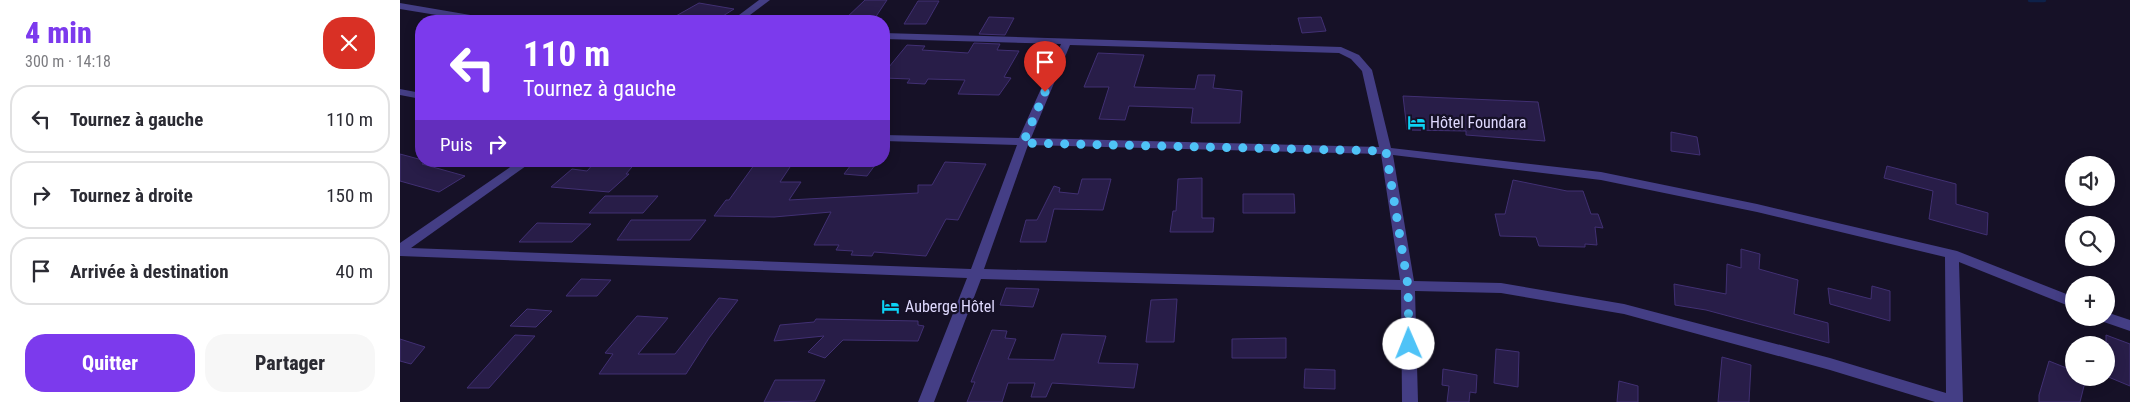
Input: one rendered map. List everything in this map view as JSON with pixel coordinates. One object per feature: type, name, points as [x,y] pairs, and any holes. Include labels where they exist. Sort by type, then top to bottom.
[{"type":"street","points":[[745,15],[766,0]]},
{"type":"street","points":[[400,6],[453,15]]},
{"type":"street","points":[[890,36],[1341,50],[1355,57],[1367,70],[1386,151],[1408,286],[1410,402]]},
{"type":"street","points":[[926,402],[976,274],[1023,143],[1067,41]]},
{"type":"street","points":[[400,92],[415,95]]},
{"type":"street","points":[[890,138],[1386,151],[1601,176],[1757,208],[1952,254],[2065,299]]},
{"type":"street","points":[[400,250],[518,167]]},
{"type":"street","points":[[400,250],[976,274],[1500,288],[1624,310],[1830,364],[1955,402],[1952,254]]},
{"type":"street","points":[[2115,320],[2130,326]]},
{"type":"building","points":[[865,0],[887,0],[877,15],[849,15]]},
{"type":"building","points":[[918,1],[939,1],[926,24],[904,24]]},
{"type":"building","points":[[699,3],[734,9],[724,15],[678,15]]},
{"type":"building","points":[[989,17],[1014,18],[1005,35],[979,34]]},
{"type":"building","points":[[1321,17],[1326,31],[1302,33],[1298,18]]},
{"type":"building","points":[[974,43],[1000,44],[997,50],[1019,51],[1004,77],[1011,78],[999,95],[958,94],[965,80],[928,79],[925,84],[907,83],[910,79],[890,78],[890,66],[907,45],[925,46],[922,50],[968,53]]},
{"type":"building","points":[[1098,53],[1144,55],[1134,87],[1195,89],[1198,75],[1215,75],[1213,88],[1242,91],[1240,123],[1191,123],[1193,108],[1129,106],[1125,120],[1099,119],[1109,87],[1084,87]]},
{"type":"building","points":[[1403,96],[1538,102],[1545,141],[1466,135],[1466,131],[1407,130]]},
{"type":"building","points":[[1671,132],[1697,137],[1700,155],[1671,151]]},
{"type":"building","points":[[400,154],[415,158],[415,167],[433,167],[465,176],[439,192],[400,181]]},
{"type":"building","points":[[945,162],[986,164],[958,220],[946,219],[926,256],[874,252],[872,256],[851,255],[853,251],[836,250],[839,245],[814,245],[831,212],[774,217],[714,216],[726,200],[729,200],[753,167],[790,167],[780,182],[801,182],[789,200],[918,193],[918,185],[932,185]]},
{"type":"building","points":[[1887,166],[1956,184],[1956,204],[1988,213],[1987,235],[1929,219],[1933,191],[1884,178]]},
{"type":"building","points":[[591,167],[632,167],[626,174],[629,174],[609,192],[551,187],[572,169],[587,171]]},
{"type":"building","points":[[849,167],[874,167],[867,176],[844,174]]},
{"type":"building","points":[[1202,178],[1202,218],[1214,218],[1213,232],[1170,232],[1173,211],[1176,211],[1178,179]]},
{"type":"building","points":[[1082,179],[1111,179],[1103,210],[1054,209],[1046,242],[1020,242],[1026,220],[1037,220],[1054,186],[1060,188],[1059,192],[1078,194]]},
{"type":"building","points":[[1513,180],[1567,191],[1583,191],[1591,214],[1598,214],[1603,228],[1595,227],[1597,245],[1585,244],[1585,247],[1539,246],[1536,237],[1500,236],[1495,214],[1505,214]]},
{"type":"building","points":[[1243,194],[1294,194],[1295,213],[1243,213]]},
{"type":"building","points":[[605,196],[658,196],[643,213],[589,213]]},
{"type":"building","points":[[631,220],[706,220],[690,240],[617,240]]},
{"type":"building","points":[[537,223],[591,224],[572,242],[519,242]]},
{"type":"building","points":[[1741,249],[1760,254],[1759,269],[1798,280],[1794,314],[1828,323],[1829,343],[1706,310],[1675,305],[1674,284],[1726,294],[1727,264],[1741,268]]},
{"type":"building","points":[[581,279],[611,280],[597,296],[566,296]]},
{"type":"building","points":[[1872,286],[1890,291],[1890,321],[1830,304],[1828,288],[1871,299]]},
{"type":"building","points":[[1006,288],[1039,289],[1033,307],[1000,305]]},
{"type":"building","points":[[719,298],[738,300],[709,338],[686,374],[599,374],[613,354],[605,353],[637,316],[668,318],[638,354],[675,354]]},
{"type":"building","points":[[1177,299],[1174,342],[1146,342],[1151,300]]},
{"type":"building","points":[[527,309],[552,311],[536,327],[510,326]]},
{"type":"building","points":[[816,319],[918,321],[918,325],[924,326],[918,341],[843,340],[825,358],[808,352],[824,336],[774,341],[780,325],[814,322]]},
{"type":"building","points":[[992,330],[1007,331],[1005,338],[1016,339],[1008,359],[1054,360],[1062,334],[1106,336],[1098,363],[1138,364],[1134,388],[1052,383],[1046,397],[1031,397],[1035,383],[1008,383],[1002,402],[967,402],[975,382],[971,382]]},
{"type":"building","points":[[515,335],[535,336],[489,388],[467,388]]},
{"type":"building","points":[[1286,338],[1286,358],[1232,358],[1232,339]]},
{"type":"building","points":[[2115,338],[2130,344],[2130,386],[2115,380]]},
{"type":"building","points":[[400,339],[425,347],[411,364],[400,361]]},
{"type":"building","points":[[1496,349],[1519,352],[1518,387],[1494,383]]},
{"type":"building","points":[[1722,357],[1751,365],[1749,402],[1718,402]]},
{"type":"building","points":[[2049,361],[2065,367],[2065,386],[2084,386],[2080,402],[2039,402],[2039,395]]},
{"type":"building","points":[[1305,369],[1335,370],[1335,389],[1304,388]]},
{"type":"building","points":[[1443,369],[1477,375],[1476,393],[1470,392],[1469,402],[1447,402],[1449,386],[1442,385]]},
{"type":"building","points":[[775,380],[825,380],[815,401],[764,402]]},
{"type":"building","points":[[1619,381],[1638,386],[1638,402],[1617,402]]},
{"type":"waterway","points":[[2030,0],[2044,0]]},
{"type":"place","name":"Hôtel Foundara","points":[[1416,122]]},
{"type":"place","name":"Auberge Hôtel","points":[[891,306]]},
{"type":"route","points":[[1045,92],[1023,143],[1386,151],[1408,286],[1409,344]]}]
